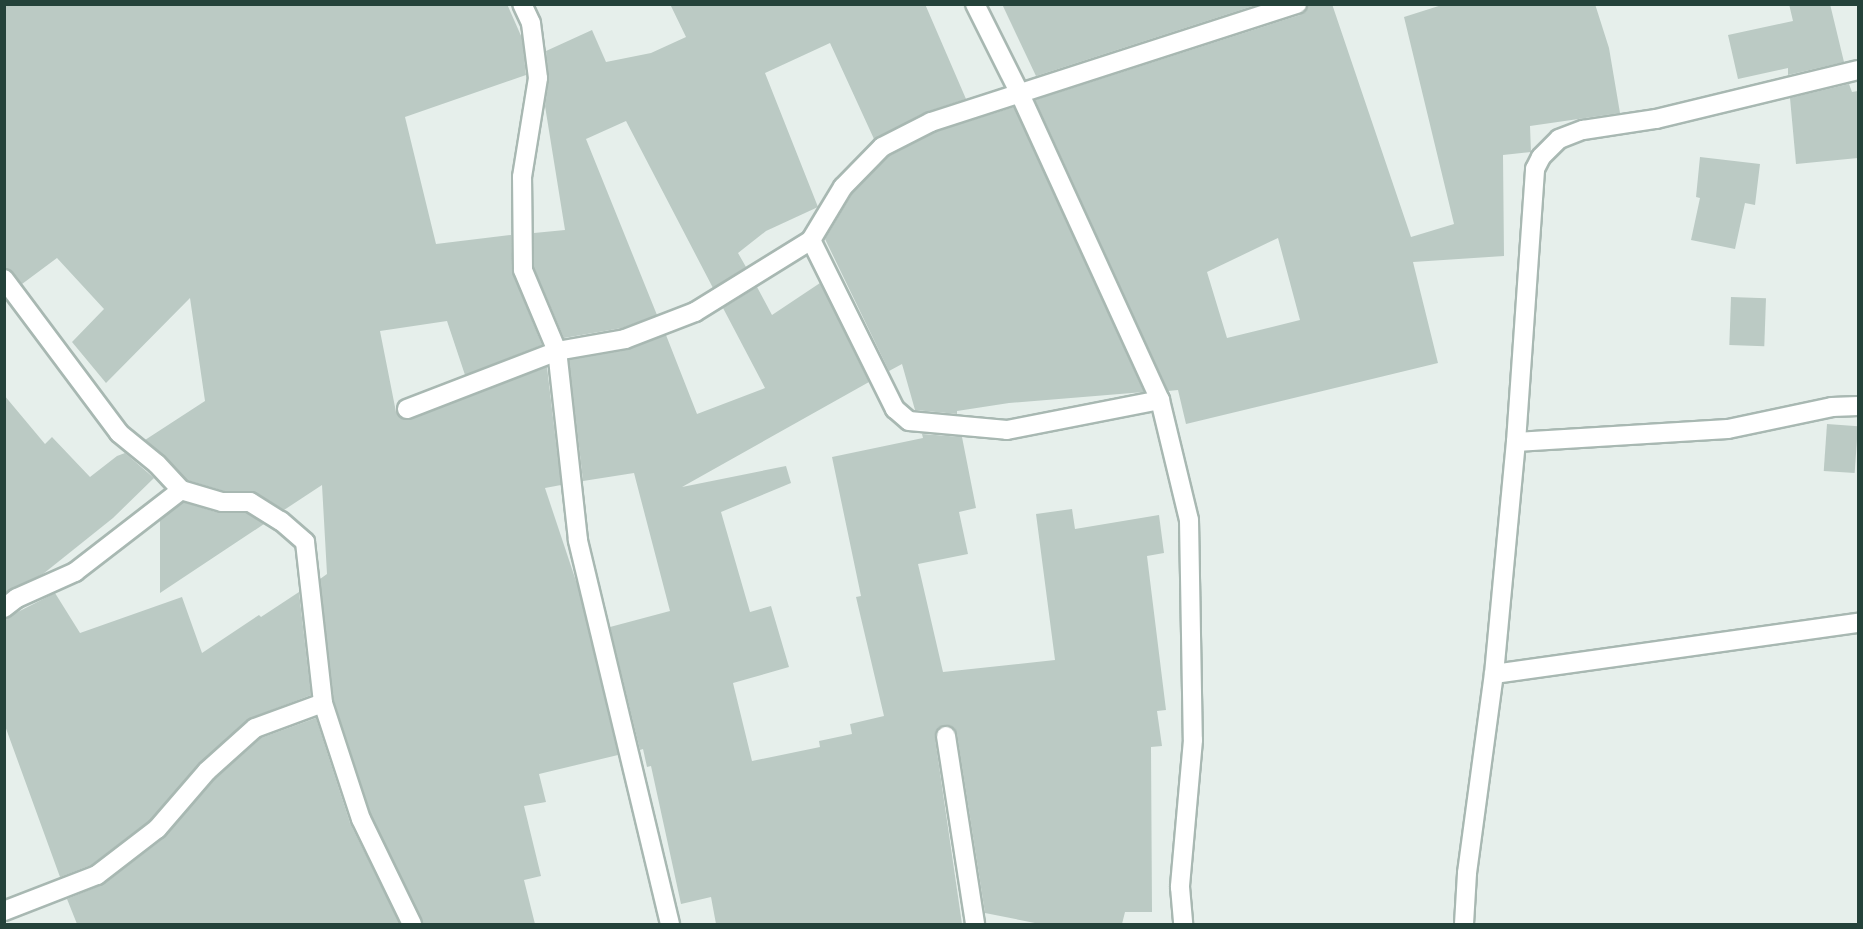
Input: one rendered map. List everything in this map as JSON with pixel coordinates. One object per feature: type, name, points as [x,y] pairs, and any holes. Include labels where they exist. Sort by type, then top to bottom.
[{"type":"street","points":[[522,4],[531,23],[538,78],[522,177],[523,270],[557,351],[578,540],[670,924]]},
{"type":"street","points":[[975,4],[1019,93],[1160,400],[1189,520],[1193,740],[1180,887],[1183,924]]},
{"type":"street","points":[[407,409],[557,351],[625,339],[695,312],[811,240],[843,187],[882,147],[931,123],[1297,4]]},
{"type":"street","points":[[1464,924],[1467,873],[1494,674],[1516,442],[1535,169],[1541,157],[1559,139],[1583,130],[1656,119],[1858,70]]},
{"type":"street","points":[[811,240],[895,409],[909,421],[1007,430],[1160,400]]},
{"type":"street","points":[[4,279],[119,433],[157,465],[181,490],[222,502],[250,502],[281,521],[305,542],[324,703],[361,819],[412,924]]},
{"type":"street","points":[[1516,442],[1728,429],[1832,407],[1858,406]]},
{"type":"street","points":[[4,608],[17,598],[75,572],[181,490]]},
{"type":"street","points":[[1494,674],[1858,623]]},
{"type":"street","points":[[4,911],[97,875],[157,829],[207,771],[255,728],[324,703]]},
{"type":"street","points":[[946,735],[975,924]]},
{"type":"building","points":[[4,4],[507,4],[522,38],[526,75],[405,117],[436,244],[511,235],[513,274],[542,345],[465,375],[447,321],[380,331],[396,412],[405,420],[547,367],[561,485],[545,488],[578,587],[618,755],[539,774],[546,802],[524,806],[541,876],[524,880],[535,924],[423,924],[371,815],[334,701],[320,579],[327,574],[322,485],[284,510],[255,492],[224,491],[187,480],[145,440],[205,401],[190,298],[106,383],[72,342],[104,309],[57,258],[22,284],[13,272],[4,268]]},
{"type":"building","points":[[670,4],[925,4],[966,99],[926,112],[874,139],[830,43],[765,73],[818,207],[766,231],[738,253],[746,267],[713,288],[626,121],[586,139],[657,315],[622,328],[564,338],[534,268],[534,233],[565,230],[545,106],[549,79],[546,51],[592,30],[606,62],[651,53],[686,37]]},
{"type":"building","points":[[1002,4],[1259,4],[1036,76]]},
{"type":"building","points":[[1308,4],[1332,4],[1411,237],[1454,224],[1404,17],[1445,4],[1595,4],[1609,48],[1620,113],[1530,126],[1531,152],[1503,155],[1504,256],[1413,262],[1438,363],[1186,424],[1178,390],[1168,391],[1035,100],[1300,15]],"holes":[[[1278,238],[1300,320],[1227,338],[1207,272]]]},
{"type":"building","points":[[1789,4],[1830,4],[1844,62],[1788,75],[1788,68],[1738,79],[1728,35],[1793,21]]},
{"type":"building","points":[[1849,84],[1852,92],[1858,91],[1858,158],[1796,164],[1790,98]]},
{"type":"building","points":[[1014,107],[1144,392],[1009,403],[957,411],[957,414],[915,410],[902,364],[889,371],[825,239],[852,194],[889,156],[935,132]]},
{"type":"building","points":[[1700,157],[1760,164],[1755,205],[1745,203],[1735,249],[1691,240],[1700,198],[1696,197]]},
{"type":"building","points":[[820,283],[869,382],[682,487],[786,466],[791,483],[721,512],[750,612],[771,606],[789,667],[733,683],[752,761],[820,747],[819,741],[852,734],[850,724],[884,716],[856,597],[861,596],[832,457],[923,438],[922,434],[962,437],[976,508],[959,512],[968,554],[918,564],[943,672],[1055,660],[1036,514],[1072,509],[1075,529],[1159,515],[1164,553],[1147,556],[1166,710],[1157,711],[1162,746],[1151,747],[1152,912],[1125,912],[1122,924],[1040,924],[985,913],[957,734],[954,729],[945,725],[939,728],[935,738],[962,924],[716,924],[711,897],[681,904],[651,766],[647,767],[643,749],[640,750],[610,627],[670,611],[634,473],[583,481],[569,360],[627,350],[666,335],[697,414],[765,388],[723,308],[757,287],[772,315]]},
{"type":"building","points":[[1731,297],[1766,298],[1764,346],[1729,345]]},
{"type":"building","points":[[4,395],[45,444],[52,437],[90,477],[117,456],[125,453],[154,478],[113,518],[43,574],[4,593]]},
{"type":"building","points":[[1827,424],[1858,426],[1855,473],[1824,471]]},
{"type":"building","points":[[183,502],[219,513],[247,513],[264,524],[160,593],[160,520]]},
{"type":"building","points":[[299,592],[311,695],[248,719],[199,764],[149,821],[91,865],[60,877],[4,723],[4,619],[55,593],[80,633],[182,597],[202,653],[259,615],[261,617]]},
{"type":"building","points":[[316,718],[350,823],[400,924],[77,924],[67,899],[104,884],[164,838],[215,779],[261,738]]}]
